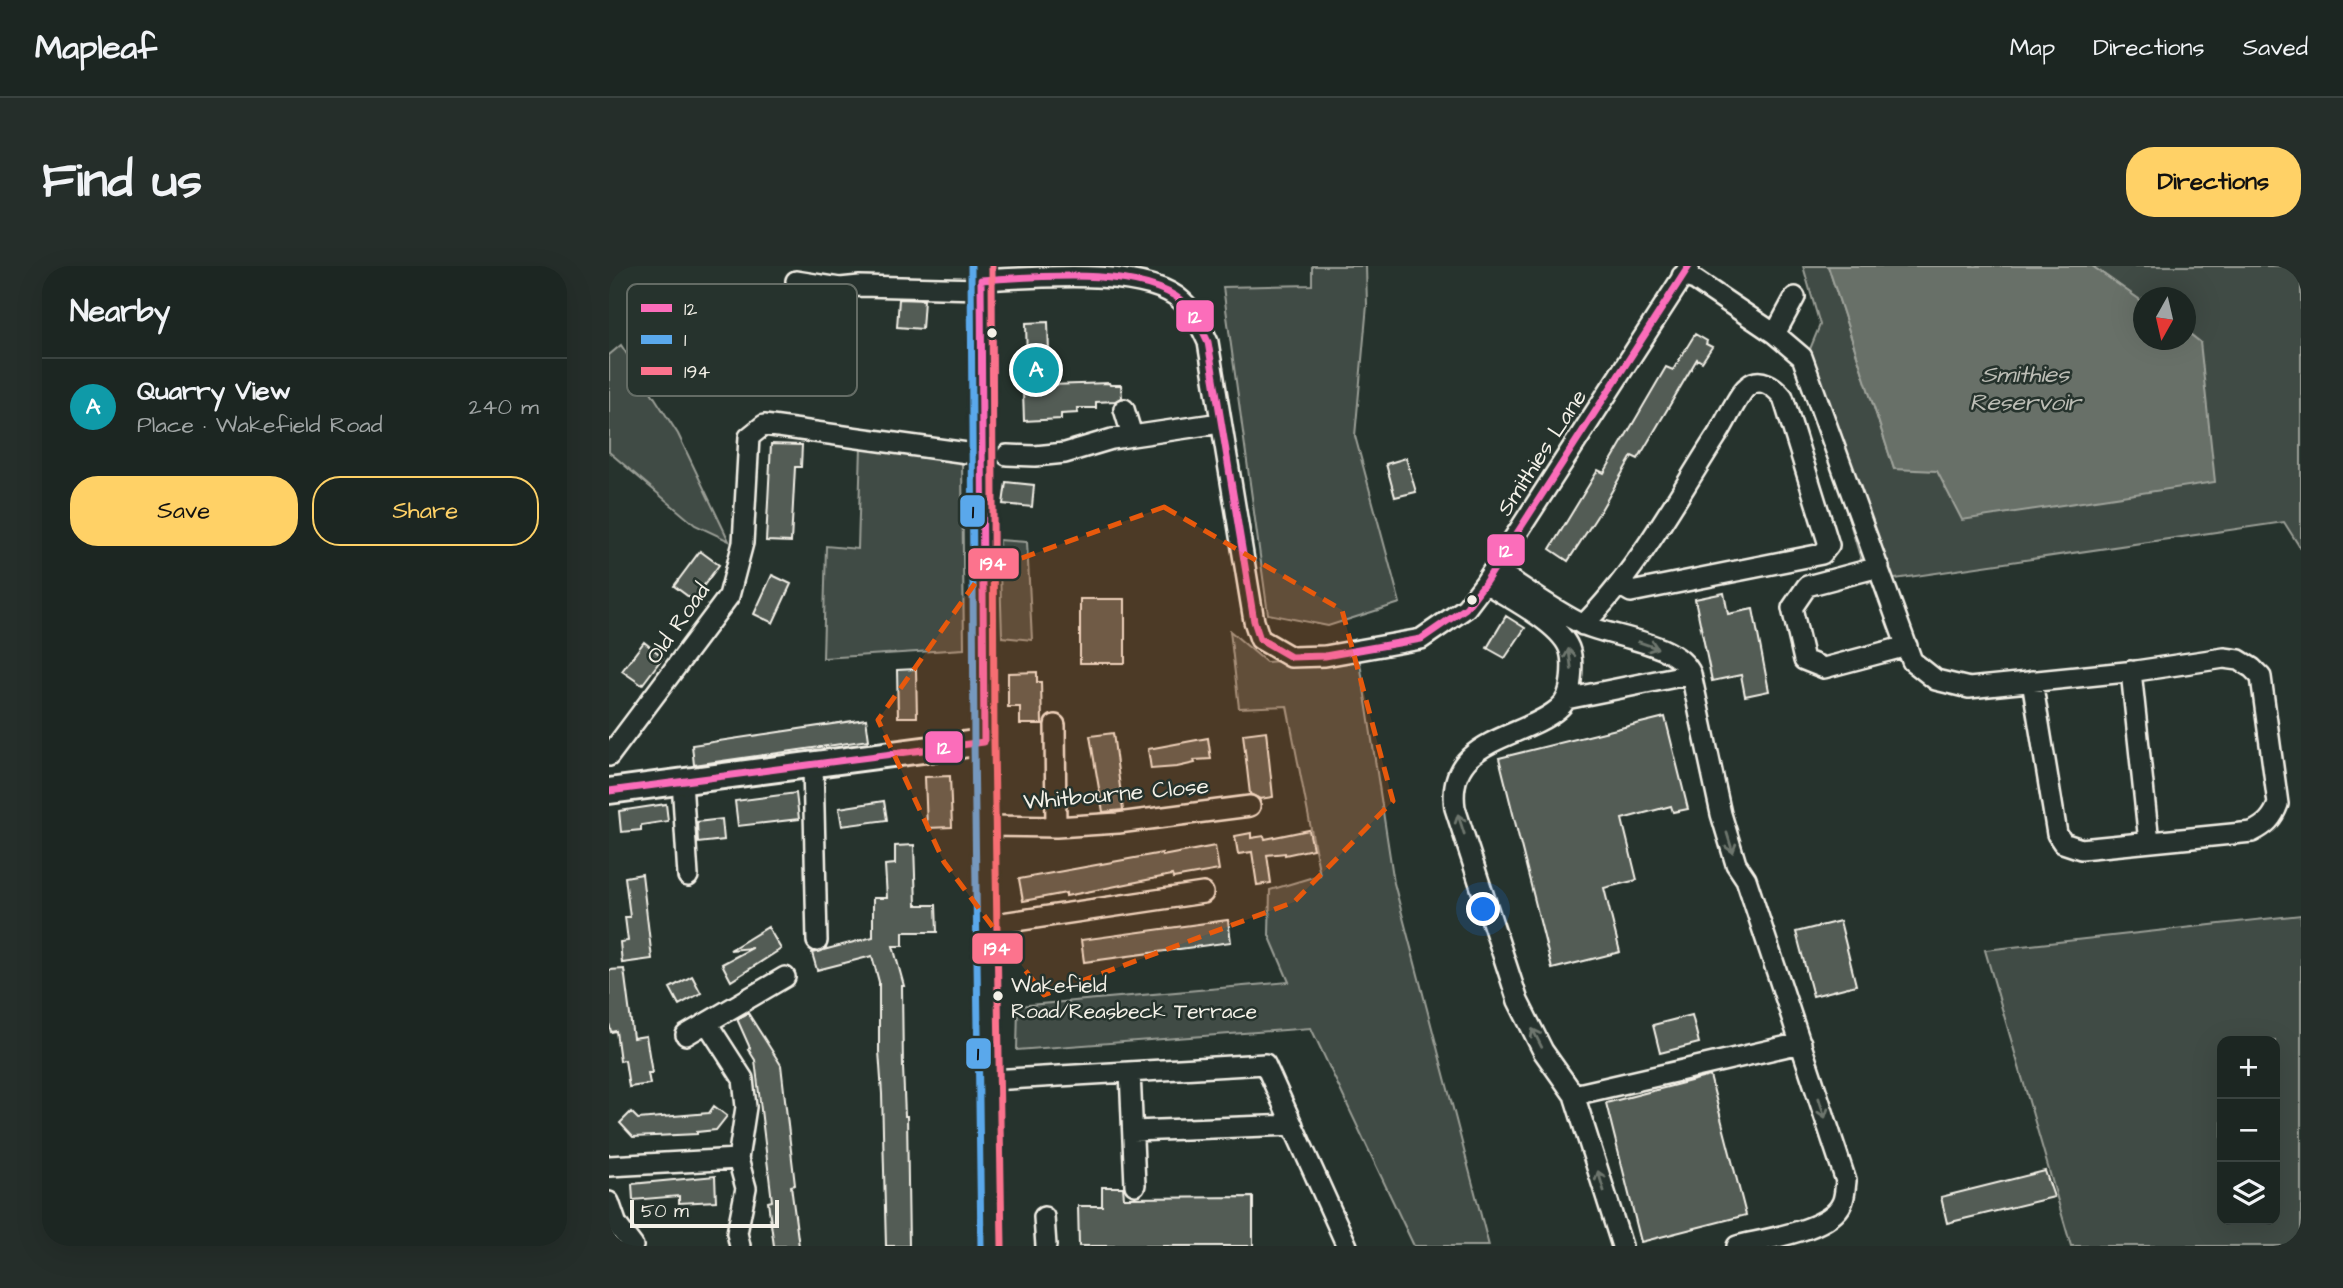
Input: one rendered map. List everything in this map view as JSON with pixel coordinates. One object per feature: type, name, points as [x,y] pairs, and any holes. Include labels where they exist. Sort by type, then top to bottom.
[{"type":"main road","points":[[981,278],[984,742],[992,1246]]},
{"type":"main road","points":[[609,791],[984,742]]},
{"type":"street","points":[[1686,271],[1695,280],[1775,334],[1802,357],[1912,661],[1936,681],[1969,688],[2224,659],[2239,660],[2261,677],[2278,804],[2269,822],[2252,832],[2081,849],[2067,846],[2059,839],[2032,681]]},
{"type":"street","name":"Smithies Lane","points":[[857,286],[981,278],[1112,277],[1137,279],[1161,287],[1181,299],[1195,315],[1208,342],[1254,621],[1260,639],[1291,657],[1325,656],[1421,639],[1466,608],[1490,576],[1686,271]]},
{"type":"street","name":"Smithies Lane","points":[[796,281],[815,284]]},
{"type":"street","points":[[1775,334],[1795,297]]},
{"type":"street","points":[[1583,625],[1619,585],[1726,423],[1746,387],[1755,383],[1768,383],[1776,388],[1783,397],[1829,545],[1826,550],[1822,554],[1644,590],[1630,592],[1619,585]]},
{"type":"street","points":[[1124,409],[1132,435]]},
{"type":"street","points":[[1007,455],[1065,453],[1132,435],[1220,423]]},
{"type":"street","name":"Old Road","points":[[609,756],[729,596],[743,543],[750,437],[764,425],[982,455]]},
{"type":"street","points":[[1879,567],[1807,586],[1792,608],[1804,660],[1824,668],[1907,646]]},
{"type":"street","points":[[1490,576],[1583,625],[1680,658],[1691,674],[1721,814],[1736,864],[1746,879],[1846,1181],[1842,1205],[1828,1218],[1807,1228],[1737,1246]]},
{"type":"street","points":[[1490,576],[1564,640],[1570,649],[1572,663],[1570,689],[1559,708],[1543,718],[1490,741],[1462,768],[1453,794],[1455,808],[1518,1001],[1543,1051],[1574,1095],[1622,1246]]},
{"type":"street","points":[[2131,671],[2149,842]]},
{"type":"street","points":[[1566,699],[1691,674]]},
{"type":"street","points":[[1055,725],[1056,827]]},
{"type":"street","points":[[813,765],[817,941]]},
{"type":"street","points":[[682,781],[688,876]]},
{"type":"street","name":"Whitbourne Close","points":[[987,825],[1056,827],[1249,806]]},
{"type":"street","points":[[988,925],[1203,893]]},
{"type":"street","points":[[686,1035],[785,976]]},
{"type":"street","points":[[707,1023],[743,1079],[746,1107],[738,1159],[747,1188],[737,1233],[740,1246]]},
{"type":"street","points":[[1574,1095],[1801,1043]]},
{"type":"street","points":[[991,1080],[1265,1064],[1347,1246]]},
{"type":"street","points":[[1130,1072],[1135,1185]]},
{"type":"street","points":[[1133,1131],[1293,1125]]},
{"type":"street","points":[[609,1166],[738,1159]]},
{"type":"street","points":[[609,1202],[618,1225],[633,1246]]},
{"type":"street","points":[[1044,1217],[1046,1246]]},
{"type":"highlighted area","points":[[1164,507],[1342,610],[1393,801],[1294,902],[1044,995],[944,862],[878,720],[983,572]]},
{"type":"shaded area","points":[[1312,266],[1366,266],[1367,305],[1355,436],[1400,603],[1328,626],[1268,614],[1223,287],[1312,285]]},
{"type":"shaded area","points":[[1803,266],[1828,266],[1894,469],[2181,350],[2196,350],[2196,344],[2200,342],[2196,339],[2196,287],[2133,287],[2133,295],[2092,266],[2301,266],[2301,549],[2284,522],[1868,583],[1803,366],[1820,325]]},
{"type":"shaded area","points":[[621,345],[627,354],[627,396],[654,396],[678,434],[729,541],[695,525],[609,452],[609,355]]},
{"type":"shaded area","points":[[861,446],[962,463],[964,649],[823,658],[826,546],[858,549]]},
{"type":"shaded area","points":[[999,540],[1027,542],[1032,640],[1002,637]]},
{"type":"shaded area","points":[[1230,631],[1266,662],[1359,656],[1394,883],[1489,1246],[1414,1246],[1311,1028],[1017,1050],[1018,1006],[1289,982],[1269,935],[1270,890],[1320,875],[1287,706],[1239,708]]},
{"type":"shaded area","points":[[2301,915],[2301,1246],[2071,1246],[1985,950]]},
{"type":"water","name":"Smithies Reservoir","points":[[1828,266],[2092,266],[2133,295],[2133,350],[2196,350],[2196,339],[2200,342],[2215,482],[1962,520],[1937,471],[1894,469]]},
{"type":"building","points":[[899,299],[924,300],[922,329],[897,327]]},
{"type":"building","points":[[1048,322],[1050,385],[1121,385],[1122,397],[1115,401],[1096,402],[1096,408],[1077,408],[1078,413],[1061,414],[1061,419],[1024,421],[1022,361],[1027,361],[1026,323]]},
{"type":"building","points":[[1695,334],[1712,347],[1702,362],[1697,359],[1638,459],[1632,456],[1568,561],[1550,549],[1598,470],[1604,473],[1666,367],[1673,370]]},
{"type":"building","points":[[771,444],[802,445],[801,467],[795,467],[791,542],[766,541]]},
{"type":"building","points":[[1406,458],[1416,492],[1395,497],[1386,464]]},
{"type":"building","points":[[1006,482],[1034,485],[1032,507],[1003,504]]},
{"type":"building","points":[[700,551],[719,565],[693,600],[674,586]]},
{"type":"building","points":[[772,575],[791,584],[773,623],[754,614]]},
{"type":"building","points":[[1724,593],[1728,614],[1753,609],[1769,691],[1745,696],[1741,675],[1712,681],[1695,599]]},
{"type":"building","points":[[1080,599],[1125,599],[1125,663],[1080,663]]},
{"type":"building","points":[[1506,616],[1525,628],[1505,658],[1487,648]]},
{"type":"building","points":[[644,642],[663,657],[642,685],[622,671]]},
{"type":"building","points":[[916,669],[917,717],[898,717],[897,670]]},
{"type":"building","points":[[1037,672],[1037,682],[1041,682],[1042,724],[1020,724],[1020,707],[1008,707],[1008,673]]},
{"type":"building","points":[[1665,717],[1688,809],[1673,812],[1671,806],[1622,819],[1637,880],[1604,888],[1620,952],[1552,969],[1499,758]]},
{"type":"building","points":[[866,719],[869,740],[694,765],[692,745]]},
{"type":"building","points":[[1266,731],[1273,797],[1260,799],[1250,794],[1243,734]]},
{"type":"building","points":[[1113,733],[1123,810],[1103,812],[1090,736]]},
{"type":"building","points":[[1208,738],[1211,759],[1194,760],[1195,763],[1177,767],[1151,769],[1148,749]]},
{"type":"building","points":[[950,776],[952,827],[927,828],[925,777]]},
{"type":"building","points":[[796,793],[799,819],[738,826],[735,801]]},
{"type":"building","points":[[884,801],[887,820],[842,826],[839,808]]},
{"type":"building","points":[[666,804],[668,821],[641,825],[641,830],[621,832],[619,811]]},
{"type":"building","points":[[722,819],[724,840],[698,843],[697,822]]},
{"type":"building","points":[[1309,830],[1313,849],[1285,855],[1267,855],[1271,883],[1257,885],[1252,852],[1238,854],[1235,836],[1251,833],[1251,838],[1264,836],[1265,839]]},
{"type":"building","points":[[914,845],[916,905],[936,905],[937,932],[903,932],[903,946],[893,946],[904,986],[903,1067],[907,1116],[909,1246],[886,1246],[879,982],[872,956],[817,970],[812,953],[873,937],[873,898],[887,898],[885,865],[895,864],[895,846]]},
{"type":"building","points":[[1215,846],[1219,870],[1173,878],[1172,875],[1066,896],[1066,893],[1023,901],[1019,879]]},
{"type":"building","points":[[642,874],[652,959],[622,963],[620,942],[628,941],[625,917],[630,917],[625,877]]},
{"type":"building","points":[[1228,920],[1231,942],[1084,962],[1081,940]]},
{"type":"building","points":[[1840,921],[1856,985],[1813,996],[1796,932]]},
{"type":"building","points":[[768,927],[781,949],[731,981],[722,964],[752,948],[730,950]]},
{"type":"building","points":[[624,969],[633,1038],[646,1036],[652,1073],[648,1073],[650,1084],[629,1087],[625,1060],[620,1061],[616,1031],[611,1032],[609,1023],[609,970]]},
{"type":"building","points":[[692,976],[701,993],[679,1005],[670,988]]},
{"type":"building","points":[[748,1013],[781,1065],[799,1246],[774,1246],[768,1202],[772,1201],[755,1060],[737,1019]]},
{"type":"building","points":[[1692,1015],[1699,1043],[1660,1053],[1653,1025]]},
{"type":"building","points":[[1710,1076],[1746,1215],[1641,1242],[1606,1103]]},
{"type":"building","points":[[714,1106],[727,1116],[716,1130],[697,1134],[633,1137],[620,1123],[631,1112],[638,1119],[709,1113]]},
{"type":"building","points":[[2045,1171],[2054,1197],[1947,1223],[1941,1197]]},
{"type":"building","points":[[715,1176],[716,1201],[679,1203],[679,1196],[633,1200],[632,1184]]},
{"type":"building","points":[[1102,1187],[1123,1187],[1124,1198],[1253,1197],[1253,1246],[1079,1246],[1078,1206],[1102,1206]]},
{"type":"transit line","name":"1","points":[[971,266],[981,1246]]},
{"type":"transit line","name":"194","points":[[992,266],[994,742],[1002,1246]]},
{"type":"transit line","name":"12","points":[[609,791],[984,742],[981,280],[1057,276],[1114,278],[1163,290],[1191,310],[1208,342],[1254,621],[1260,639],[1291,657],[1325,656],[1421,639],[1466,608],[1485,583],[1689,266]]},
{"type":"place","name":"Quarry View","points":[[1036,370]]},
{"type":"place","name":"Wakefield Road/Reasbeck Terrace","points":[[998,996]]}]
